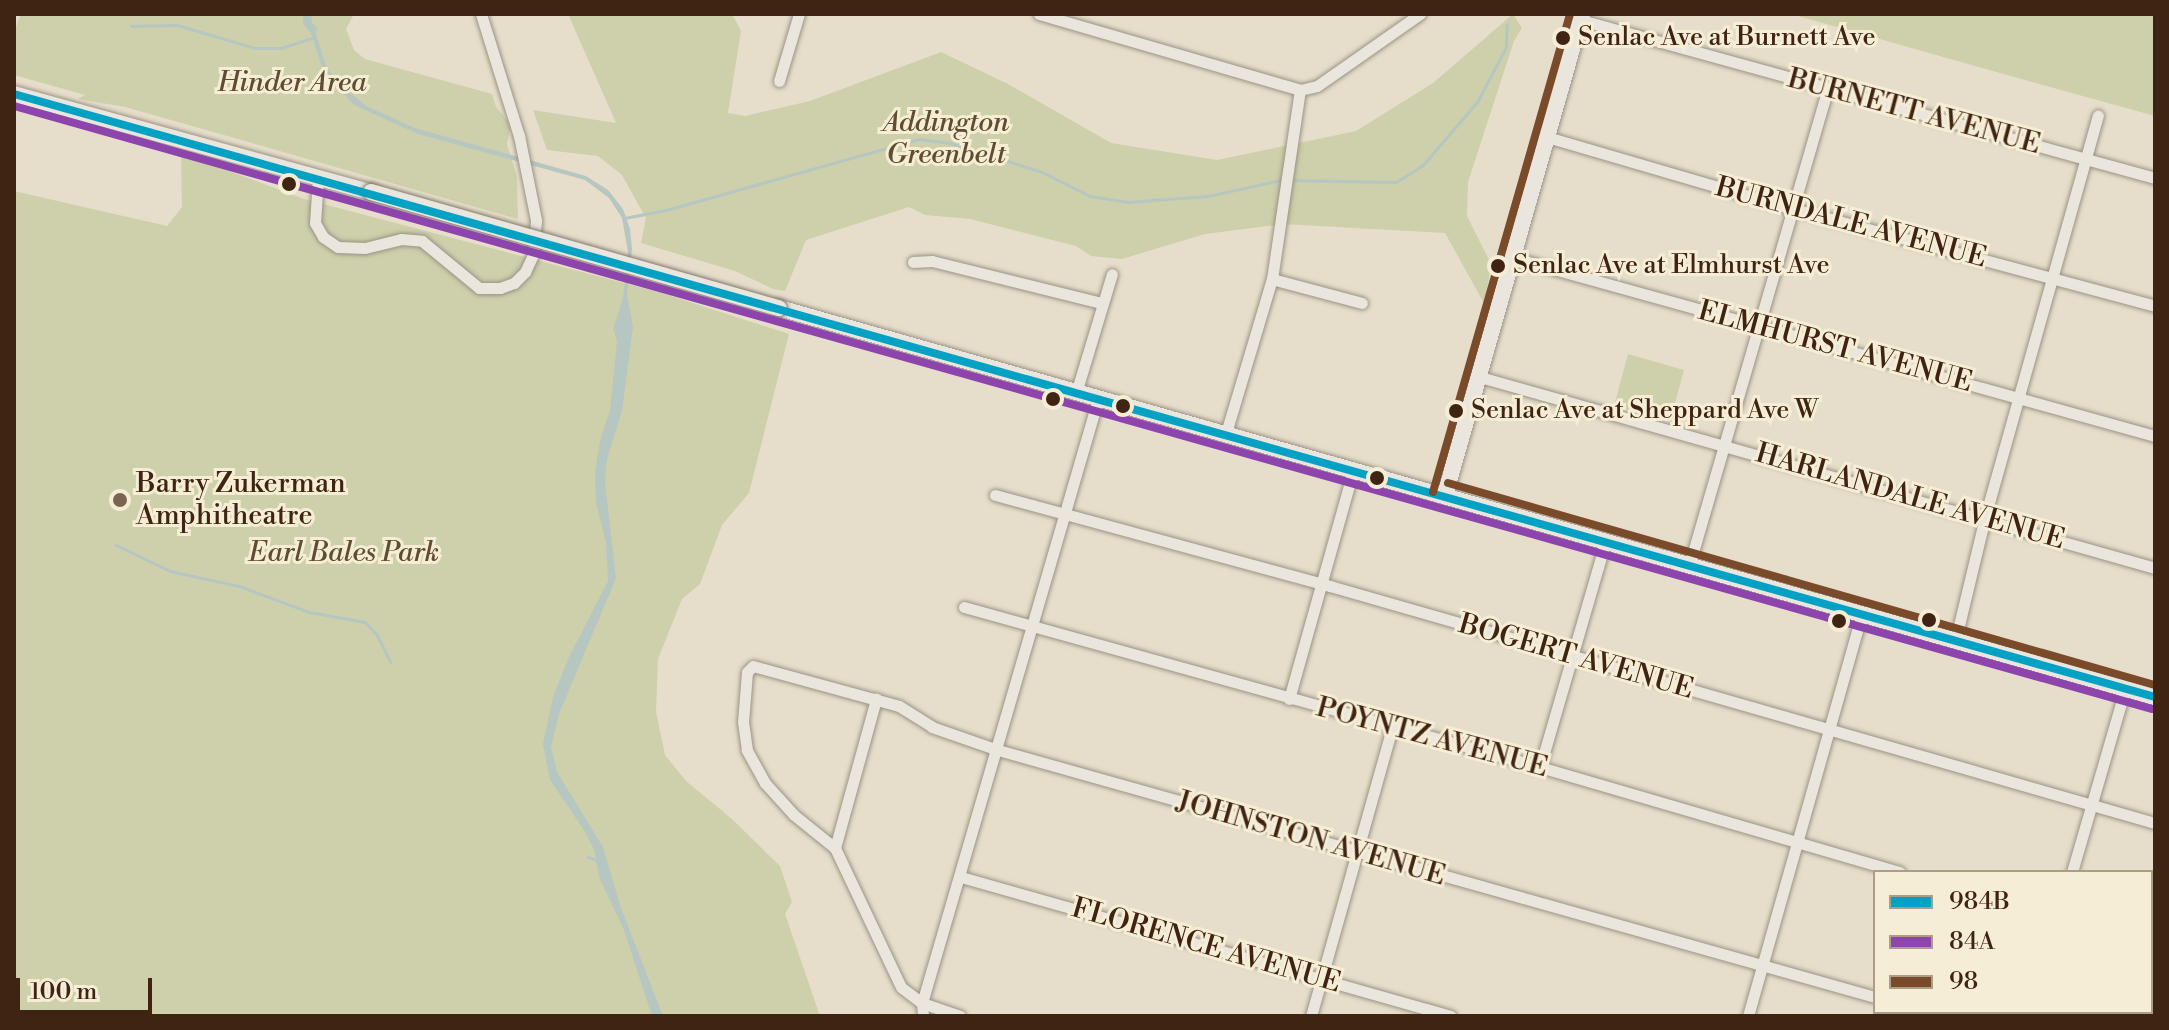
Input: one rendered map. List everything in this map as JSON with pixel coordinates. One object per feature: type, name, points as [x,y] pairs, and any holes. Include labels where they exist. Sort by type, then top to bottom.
[{"type":"main road","points":[[1445,495],[1582,17]]},
{"type":"main road","points":[[14,94],[371,192],[2155,697]]},
{"type":"street","points":[[318,178],[315,223],[323,237],[338,247],[365,248],[401,239],[422,241],[470,284],[489,290],[514,283],[533,255],[536,220],[520,140],[481,14]]},
{"type":"street","points":[[779,81],[799,14]]},
{"type":"street","points":[[1039,14],[1300,90],[1317,86],[1420,14]]},
{"type":"street","name":"BURNETT AVENUE","points":[[1582,17],[1827,90],[2155,178]]},
{"type":"street","points":[[1226,433],[1272,279],[1300,90]]},
{"type":"street","points":[[1689,566],[1726,444],[1790,208],[1827,90]]},
{"type":"street","points":[[1955,642],[1985,517],[2098,116]]},
{"type":"street","name":"BURNDALE AVENUE","points":[[1547,137],[1790,208],[2155,306]]},
{"type":"street","name":"ELMHURST AVENUE","points":[[1514,258],[2155,436]]},
{"type":"street","points":[[913,262],[932,261],[1102,303]]},
{"type":"street","points":[[1076,393],[1112,274]]},
{"type":"street","points":[[1272,279],[1362,303]]},
{"type":"street","name":"HARLANDALE AVENUE","points":[[1480,377],[1985,517],[2155,568]]},
{"type":"street","points":[[922,1010],[1098,399]]},
{"type":"street","points":[[1289,699],[1353,471]]},
{"type":"street","name":"BOGERT AVENUE","points":[[995,495],[1321,584],[2155,823]]},
{"type":"street","points":[[1540,767],[1605,543]]},
{"type":"street","name":"POYNTZ AVENUE","points":[[964,607],[1540,767],[1893,870]]},
{"type":"street","points":[[1748,1016],[1861,616]]},
{"type":"street","name":"JOHNSTON AVENUE","points":[[835,848],[779,799],[747,750],[743,722],[747,672],[753,666],[899,706],[932,727],[998,750],[1873,996]]},
{"type":"street","points":[[2073,870],[2125,689]]},
{"type":"street","points":[[876,699],[835,848],[901,987],[922,1010],[960,1016]]},
{"type":"street","points":[[1311,1016],[1392,727]]},
{"type":"street","name":"FLORENCE AVENUE","points":[[961,877],[1451,1016]]},
{"type":"green space","name":"Hinder Area","points":[[21,14],[354,14],[346,29],[354,50],[365,59],[492,94],[496,107],[511,125],[507,144],[517,177],[518,219],[125,107],[78,99],[85,95],[14,75],[14,32]]},
{"type":"green space","name":"Addington Greenbelt","points":[[568,14],[732,14],[741,31],[728,113],[745,116],[810,101],[941,52],[1008,84],[1111,143],[1217,160],[1356,131],[1433,83],[1513,14],[1522,28],[1514,41],[1468,182],[1467,216],[1491,264],[1485,305],[1445,233],[1283,224],[1205,234],[1122,259],[1091,256],[1076,246],[970,219],[925,215],[909,207],[806,240],[785,291],[773,289],[735,271],[641,243],[646,218],[622,175],[598,156],[547,150],[533,110],[616,123]]},
{"type":"green space","points":[[1791,14],[2155,14],[2155,116],[2007,75]]},
{"type":"green space","name":"Earl Bales Park","points":[[181,153],[304,199],[662,293],[789,334],[749,493],[722,525],[700,584],[682,599],[658,659],[656,712],[665,755],[686,781],[732,819],[780,866],[792,902],[785,914],[820,1016],[14,1016],[14,191],[167,226],[182,207]]},
{"type":"green space","points":[[1628,354],[1684,370],[1670,421],[1614,406]]},
{"type":"shaded area","points":[[303,14],[311,14],[312,23],[318,29],[315,31],[326,66],[336,81],[366,106],[415,128],[586,176],[608,190],[623,209],[630,229],[632,249],[627,294],[633,327],[622,411],[607,459],[605,482],[616,578],[559,714],[551,747],[557,772],[603,847],[620,905],[663,1016],[652,1016],[624,930],[599,877],[595,853],[586,833],[550,780],[543,744],[553,697],[568,659],[608,581],[606,543],[596,503],[595,472],[600,441],[610,410],[617,341],[613,329],[623,298],[628,252],[622,218],[609,198],[585,180],[418,134],[354,105],[323,71],[311,33],[303,24]]},
{"type":"waterway","points":[[624,218],[666,210],[919,139],[950,143],[1042,172],[1090,196],[1127,202],[1208,196],[1281,180],[1396,182],[1422,166],[1477,102],[1506,47],[1507,24]]},
{"type":"waterway","points":[[131,26],[177,25],[255,48],[281,48],[314,37]]},
{"type":"waterway","points":[[116,545],[170,571],[239,586],[309,612],[365,622],[377,635],[390,662]]},
{"type":"waterway","points":[[588,857],[599,861]]},
{"type":"waterway","points":[[14,1011],[30,1012],[32,1016]]},
{"type":"transit line","name":"98","points":[[1433,492],[1570,14]]},
{"type":"transit line","name":"984B","points":[[14,94],[2155,697]]},
{"type":"transit line","name":"84A","points":[[14,106],[2152,709]]},
{"type":"transit line","name":"98","points":[[1448,483],[2155,685]]},
{"type":"place","name":"Senlac Ave at Burnett Ave","points":[[1563,38]]},
{"type":"place","name":"Senlac Ave at Elmhurst Ave","points":[[1498,266]]},
{"type":"place","name":"Senlac Ave at Sheppard Ave W","points":[[1456,411]]},
{"type":"place","name":"Barry Zukerman Amphitheatre","points":[[120,500]]}]
